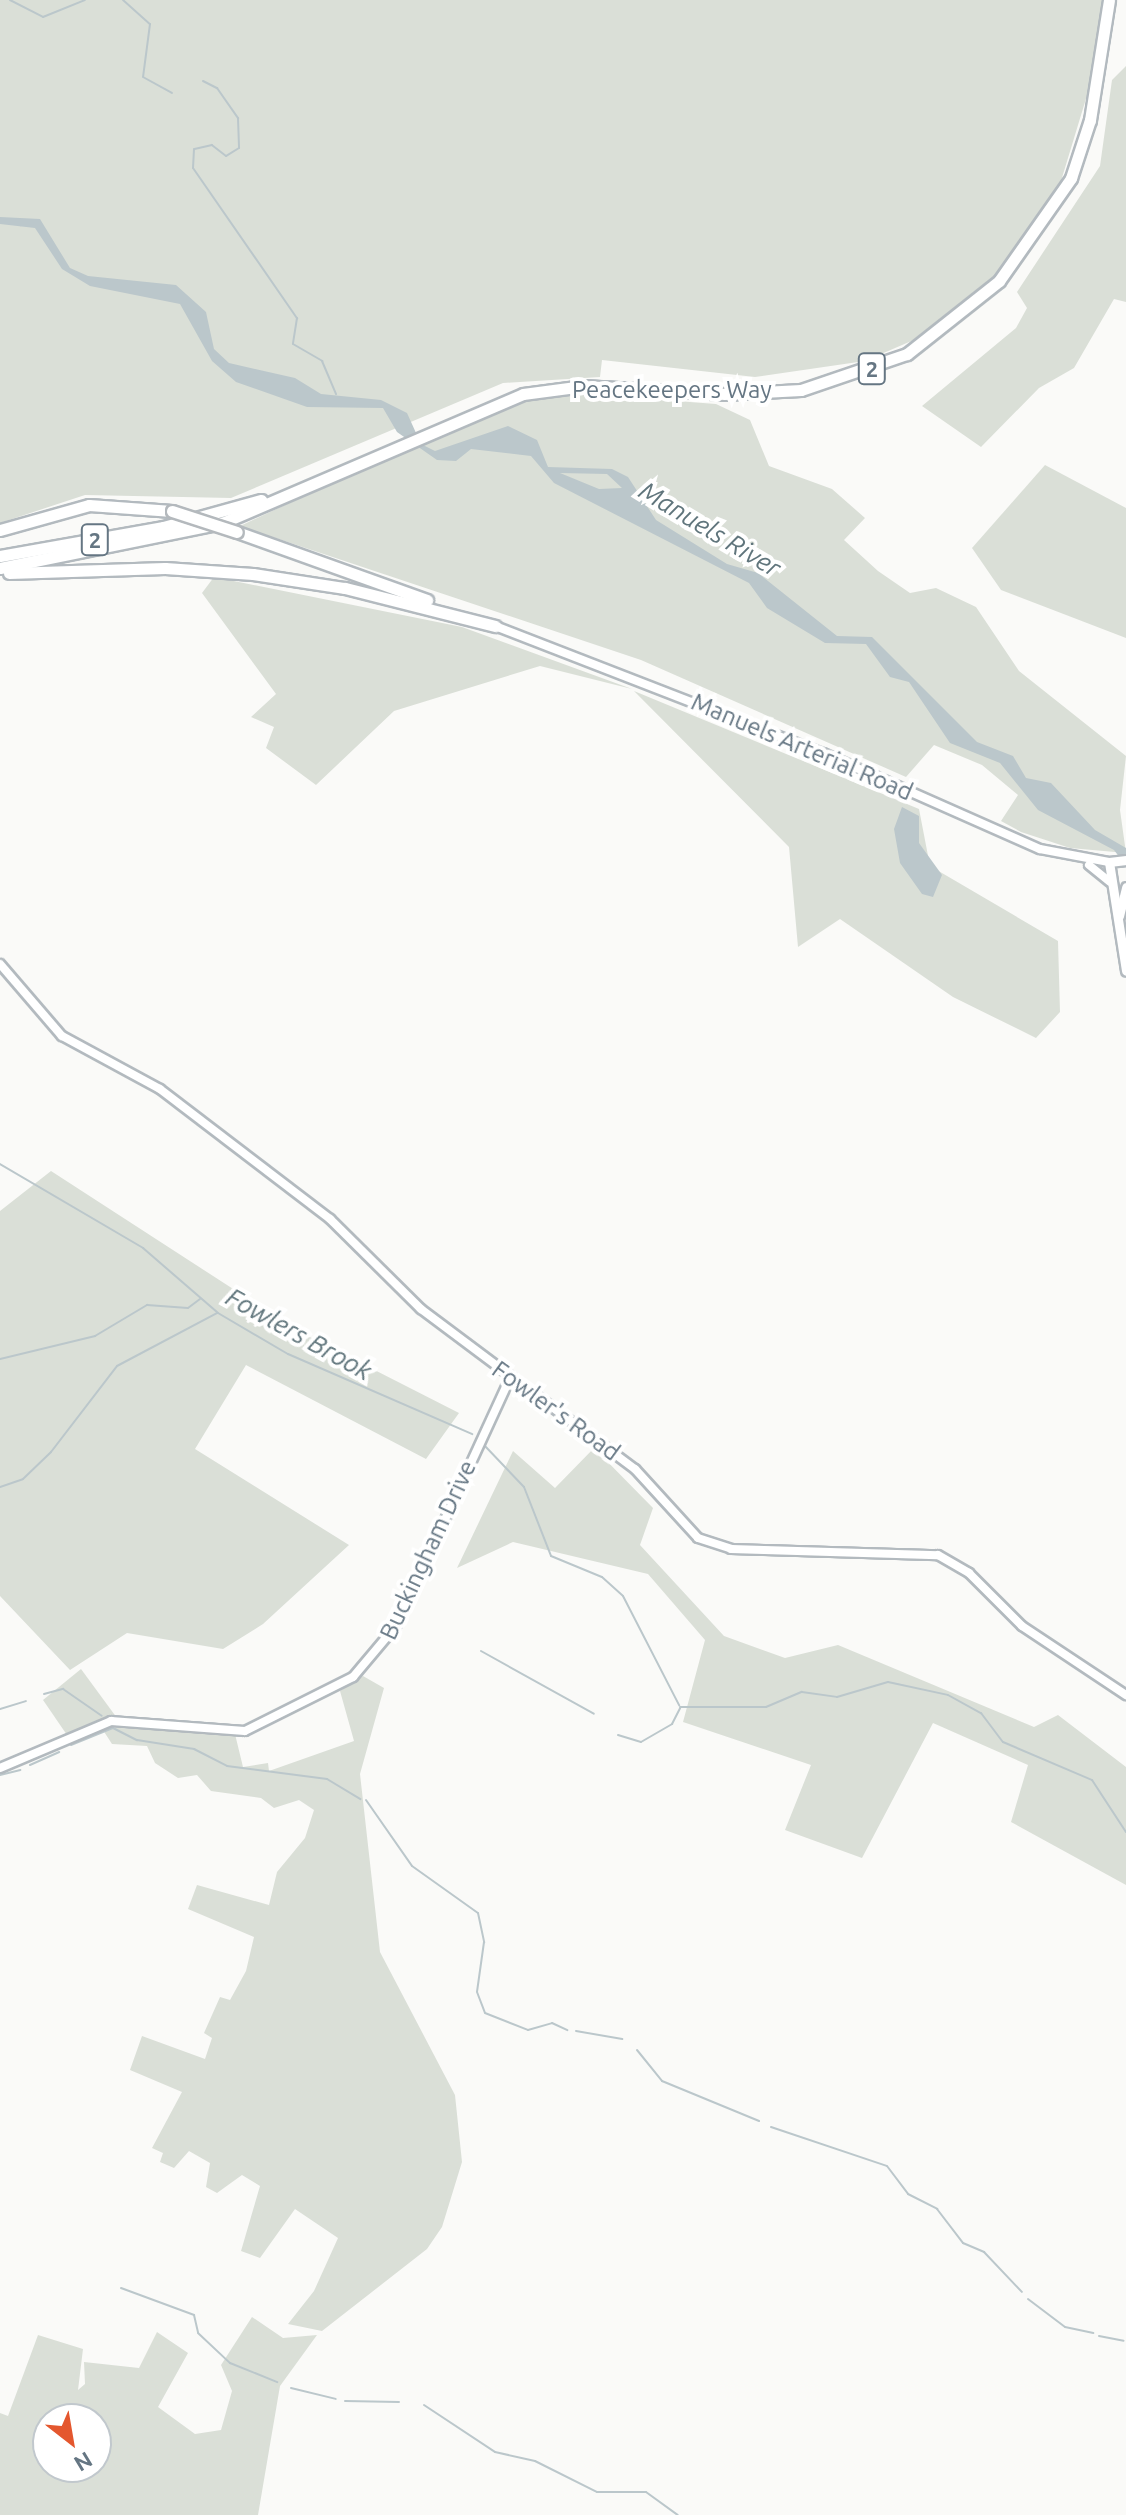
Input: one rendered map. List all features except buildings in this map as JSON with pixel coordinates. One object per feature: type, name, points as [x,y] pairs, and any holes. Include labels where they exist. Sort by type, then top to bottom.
[{"type":"highway","name":"Peacekeepers Way","points":[[0,571],[193,532],[419,434],[523,394],[583,386],[724,394],[801,390],[907,354],[999,281],[1071,178],[1090,120],[1109,0]]},
{"type":"highway","name":"Peacekeepers Way","points":[[0,556],[163,527],[312,483]]},
{"type":"highway","points":[[0,530],[89,505],[172,511],[495,626]]},
{"type":"highway","points":[[0,571],[165,568],[253,574],[360,591],[495,626]]},
{"type":"main road","points":[[1118,861],[1110,882],[1126,971]]},
{"type":"main road","points":[[1117,928],[1126,887]]},
{"type":"street","name":"Manuels Arterial Road","points":[[495,626],[810,748],[1065,856],[1118,861]]},
{"type":"street","points":[[1065,856],[1100,869],[1110,882]]},
{"type":"street","name":"Fowler's Road","points":[[0,964],[62,1036],[160,1089],[330,1219],[421,1309],[509,1380],[607,1445],[705,1542],[852,1556],[938,1555],[969,1573],[1017,1622],[1126,1695]]},
{"type":"street","name":"Buckingham Drive","points":[[0,1768],[111,1721],[245,1731],[353,1677],[396,1626],[509,1380]]},
{"type":"shaded area","points":[[0,0],[1103,0],[1092,79],[1061,181],[995,277],[916,339],[865,361],[755,377],[602,360],[600,377],[503,383],[231,498],[85,495],[0,523]]},
{"type":"shaded area","points":[[1126,66],[1126,302],[1114,299],[1074,368],[1039,388],[981,447],[922,406],[1016,328],[1027,308],[1017,292],[1100,166],[1112,80]]},
{"type":"shaded area","points":[[0,217],[40,219],[70,268],[88,276],[176,285],[206,312],[214,349],[229,363],[295,378],[321,394],[381,400],[407,413],[421,444],[435,451],[508,426],[537,440],[548,467],[612,469],[628,477],[656,520],[727,564],[758,573],[837,636],[872,637],[977,742],[1013,756],[1026,778],[1051,783],[1095,830],[1126,848],[1126,866],[1114,850],[1038,810],[1000,763],[950,743],[909,682],[890,677],[866,644],[825,643],[767,608],[749,583],[554,483],[531,456],[471,449],[456,461],[437,460],[397,432],[383,408],[307,407],[236,382],[212,361],[180,304],[90,286],[62,269],[35,228],[0,224]],"holes":[[[560,473],[607,474],[622,488],[599,489]]]},
{"type":"shaded area","points":[[585,394],[716,404],[750,420],[769,466],[832,489],[865,518],[844,540],[878,571],[910,593],[936,588],[976,607],[1019,671],[1126,756],[1120,810],[1126,853],[1070,848],[1021,832],[1001,821],[1018,795],[982,765],[934,745],[906,777],[641,660],[240,526],[450,428],[519,402]]},
{"type":"shaded area","points":[[1045,465],[1126,508],[1126,638],[1001,590],[972,548]]},
{"type":"shaded area","points":[[214,577],[462,627],[632,689],[540,666],[394,711],[316,785],[266,748],[274,727],[251,717],[276,694],[202,593]]},
{"type":"shaded area","points":[[634,691],[919,809],[930,866],[1058,941],[1060,1012],[1036,1038],[953,997],[840,919],[798,947],[789,847]]},
{"type":"shaded area","points":[[902,807],[919,816],[919,843],[942,875],[933,897],[922,894],[900,863],[894,829]]},
{"type":"shaded area","points":[[51,1171],[298,1331],[459,1413],[426,1459],[246,1365],[195,1449],[349,1545],[263,1624],[223,1649],[127,1633],[70,1670],[0,1596],[0,1211]]},
{"type":"shaded area","points":[[594,1448],[653,1508],[640,1545],[724,1636],[785,1658],[838,1645],[1034,1727],[1058,1715],[1126,1767],[1126,1885],[1011,1822],[1028,1765],[933,1723],[862,1858],[785,1830],[811,1765],[683,1722],[705,1640],[648,1574],[513,1542],[457,1568],[513,1451],[555,1488]]},
{"type":"shaded area","points":[[81,1669],[117,1718],[67,1735],[43,1700]]},
{"type":"shaded area","points":[[363,1676],[384,1688],[360,1774],[380,1952],[455,2095],[462,2162],[442,2227],[427,2249],[322,2331],[288,2324],[314,2291],[338,2238],[295,2209],[260,2258],[241,2251],[260,2186],[242,2175],[217,2193],[206,2187],[210,2163],[189,2151],[174,2168],[160,2162],[163,2153],[152,2148],[182,2092],[130,2070],[142,2036],[205,2059],[212,2038],[204,2033],[220,1997],[230,2000],[246,1971],[254,1937],[188,1909],[197,1885],[269,1905],[277,1872],[305,1838],[314,1810],[299,1800],[274,1808],[261,1798],[211,1791],[197,1775],[178,1778],[155,1763],[147,1746],[112,1744],[101,1727],[235,1734],[243,1767],[268,1763],[269,1771],[354,1741],[340,1691]]},
{"type":"shaded area","points":[[252,2317],[283,2338],[317,2335],[280,2386],[258,2515],[0,2515],[0,2413],[8,2416],[38,2335],[83,2349],[78,2390],[85,2384],[84,2362],[139,2368],[157,2332],[188,2353],[158,2407],[195,2434],[221,2430],[232,2391],[221,2365]]},
{"type":"waterway","points":[[10,0],[43,17],[85,0]]},
{"type":"waterway","points":[[123,0],[150,24],[143,77],[172,93]]},
{"type":"waterway","points":[[203,81],[217,88],[238,118],[239,148],[226,156],[212,145],[194,149],[193,168],[297,318],[293,344],[322,361],[336,394]]},
{"type":"waterway","name":"Fowlers Brook","points":[[0,1164],[143,1248],[218,1313],[288,1354],[472,1434]]},
{"type":"waterway","points":[[0,1359],[95,1336],[147,1305],[188,1308],[200,1299]]},
{"type":"waterway","points":[[0,1487],[23,1479],[51,1452],[117,1366],[217,1313]]},
{"type":"waterway","name":"Fowlers Brook","points":[[484,1445],[524,1487],[551,1556],[602,1577],[623,1596],[679,1705]]},
{"type":"waterway","points":[[481,1651],[594,1714]]},
{"type":"waterway","name":"Fowlers Brook","points":[[680,1707],[766,1707],[802,1692],[837,1697],[888,1682],[948,1695],[981,1713],[1003,1742],[1092,1780],[1126,1832]]},
{"type":"waterway","points":[[44,1694],[63,1689],[102,1716]]},
{"type":"waterway","points":[[0,1709],[26,1701]]},
{"type":"waterway","points":[[618,1735],[641,1742],[672,1724],[680,1708]]},
{"type":"waterway","points":[[71,1745],[113,1728],[137,1740],[194,1749],[227,1766],[327,1779],[360,1799]]},
{"type":"waterway","points":[[30,1765],[59,1752]]},
{"type":"waterway","points":[[0,1775],[20,1770]]},
{"type":"waterway","points":[[366,1800],[412,1866],[478,1913],[484,1942],[477,1992],[485,2013],[528,2030],[552,2023],[567,2030]]},
{"type":"waterway","points":[[576,2031],[622,2039]]},
{"type":"waterway","points":[[637,2050],[662,2081],[759,2121]]},
{"type":"waterway","points":[[771,2127],[887,2166],[908,2194],[937,2209],[963,2243],[984,2252],[1022,2292]]},
{"type":"waterway","points":[[121,2288],[194,2315],[198,2333],[230,2363],[277,2382]]},
{"type":"waterway","points":[[1028,2299],[1065,2327],[1093,2333]]},
{"type":"waterway","points":[[1099,2336],[1124,2341]]},
{"type":"waterway","points":[[291,2388],[336,2399]]},
{"type":"waterway","points":[[345,2401],[399,2402]]},
{"type":"waterway","points":[[424,2405],[495,2452],[535,2461],[597,2492],[646,2492],[678,2515]]},
{"type":"water label","name":"Manuels River","points":[[710,529]]}]
